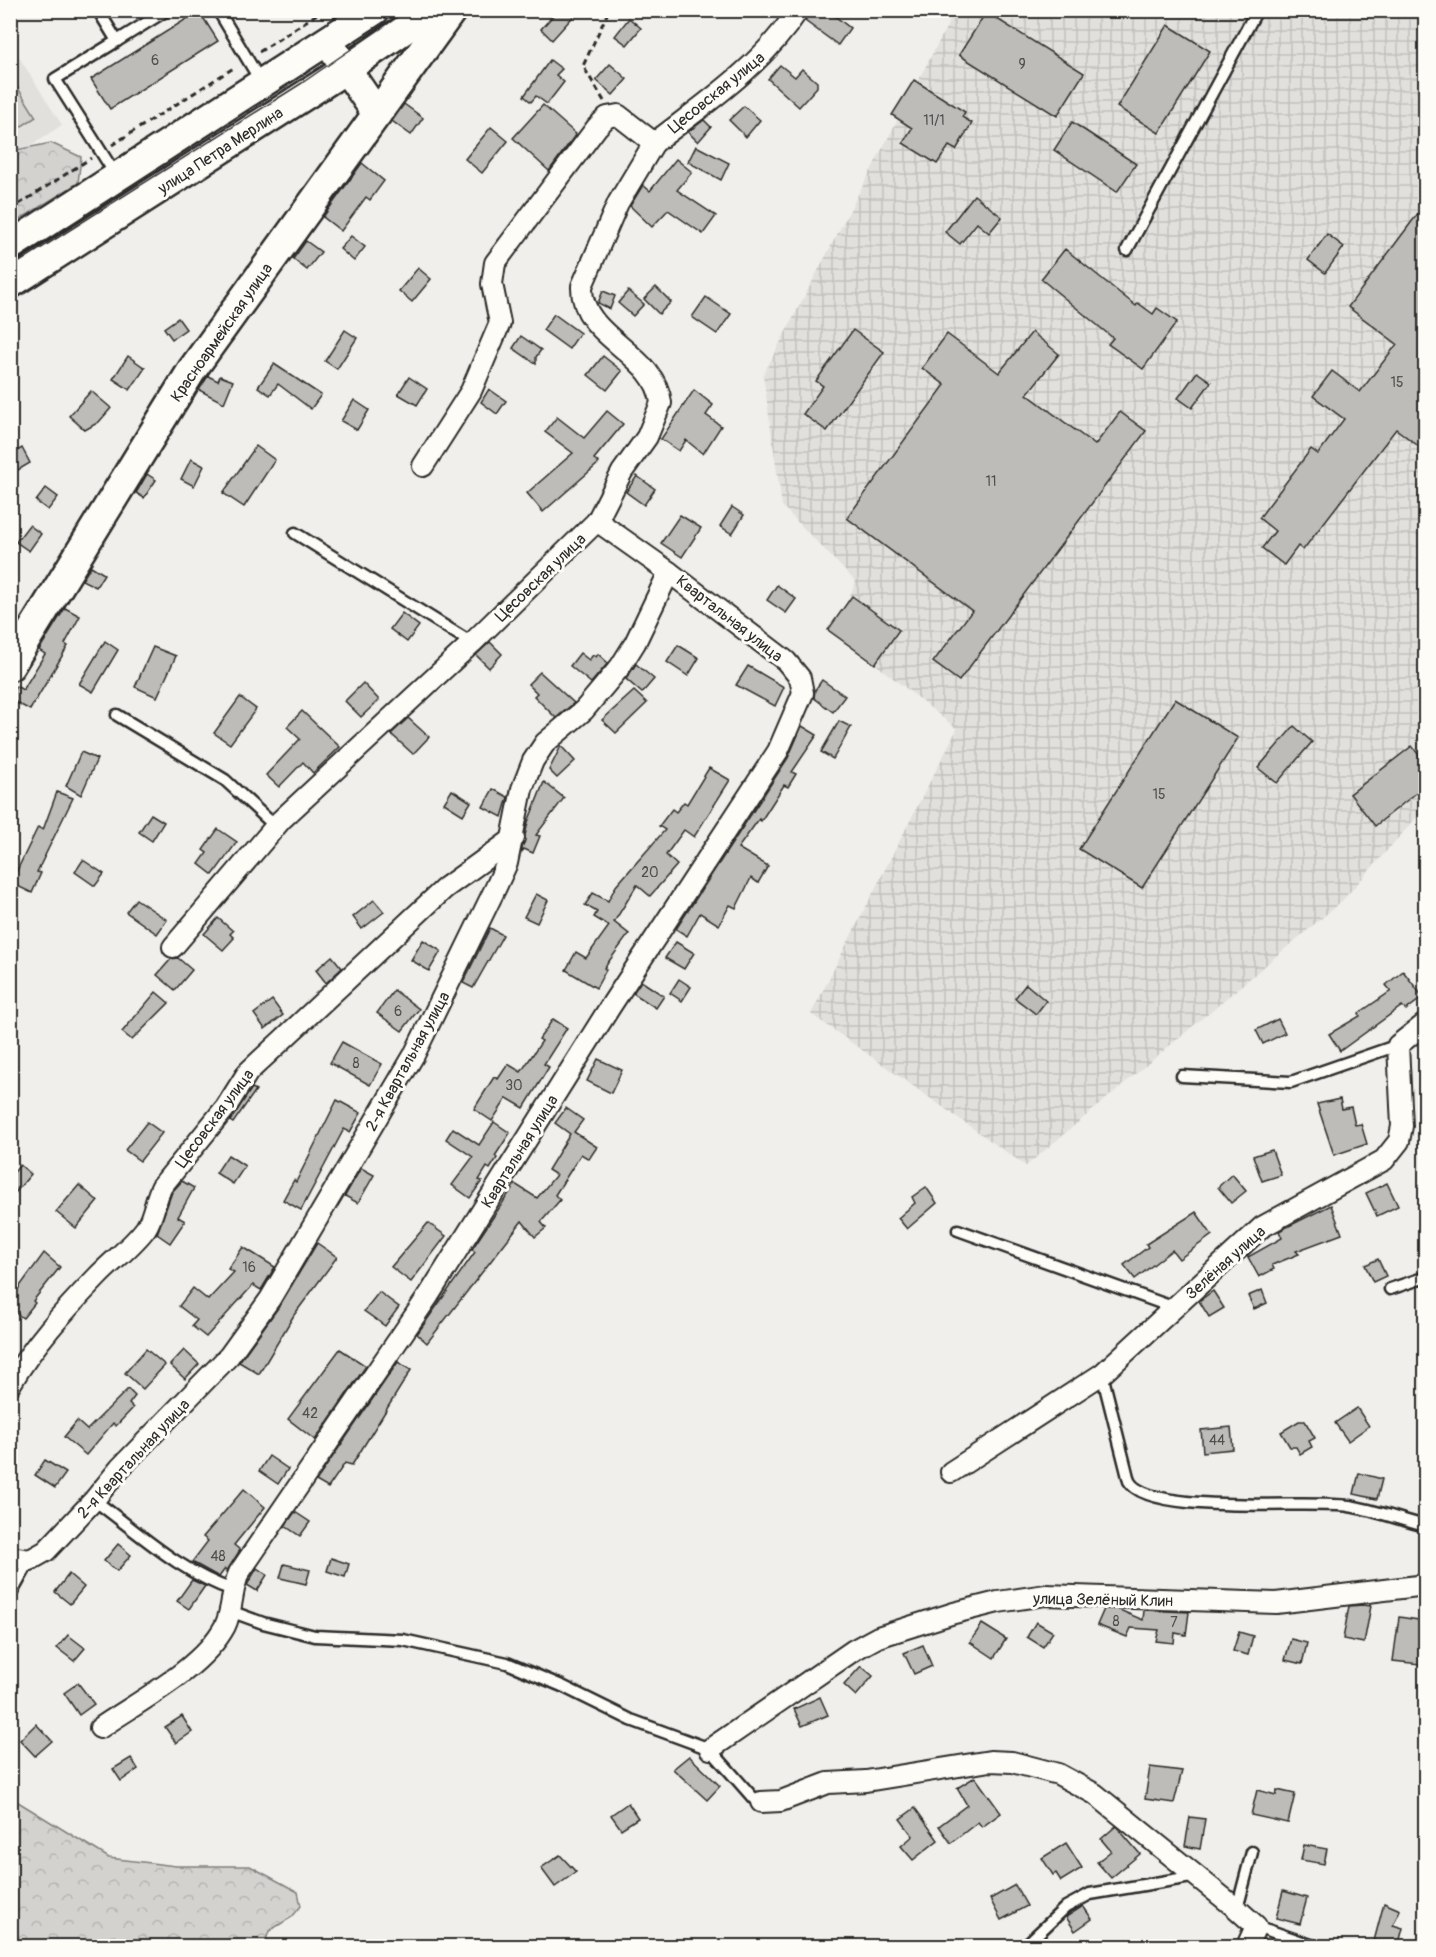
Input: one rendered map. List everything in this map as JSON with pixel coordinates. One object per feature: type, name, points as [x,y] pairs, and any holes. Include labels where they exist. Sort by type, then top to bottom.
[{"type":"main road","name":"улица Петра Мерлина","points":[[10,246],[263,85],[375,10]]},
{"type":"main road","name":"улица Петра Мерлина","points":[[10,284],[346,69],[405,29],[424,10]]},
{"type":"main road","name":"Красноармейская улица","points":[[13,657],[192,370],[452,10]]},
{"type":"main road","points":[[328,42],[377,114]]},
{"type":"street","name":"Цесовская улица","points":[[173,947],[275,826],[472,643],[597,521],[622,472],[647,437],[661,403],[651,376],[589,314],[582,301],[582,286],[618,203],[654,143],[747,70],[775,43],[798,10]]},
{"type":"street","name":"Цесовская улица","points":[[613,115],[624,117],[654,143]]},
{"type":"street","points":[[423,466],[471,391],[500,323],[492,284],[492,270],[495,263],[597,127],[613,115]]},
{"type":"street","points":[[597,521],[669,572]]},
{"type":"street","name":"2-я Квартальная улица","points":[[20,1559],[46,1551],[94,1500],[120,1468],[229,1356],[270,1299],[414,1055],[502,874],[514,838],[522,789],[533,761],[545,743],[584,710],[620,667],[635,643],[669,572]]},
{"type":"street","name":"Квартальная улица","points":[[100,1728],[197,1661],[217,1638],[230,1611],[233,1590],[239,1573],[429,1295],[610,1007],[778,751],[799,702],[802,686],[800,678],[791,666],[669,572]]},
{"type":"street","name":"Цесовская улица","points":[[10,1385],[54,1323],[97,1276],[140,1237],[148,1225],[162,1185],[226,1107],[248,1072],[445,888],[514,838]]},
{"type":"street","points":[[1398,1045],[1425,1023]]},
{"type":"street","name":"Зелёная улица","points":[[951,1472],[1102,1374],[1262,1227],[1384,1160],[1393,1151],[1401,1133],[1403,1112],[1398,1045]]},
{"type":"street","name":"улица Зелёный Клин","points":[[710,1749],[854,1650],[878,1637],[998,1602],[1046,1595],[1276,1603],[1425,1585]]},
{"type":"street","points":[[761,1802],[781,1801],[828,1783],[866,1781],[990,1761],[1012,1762],[1058,1774],[1095,1794],[1256,1926],[1246,1947]]},
{"type":"lane","points":[[98,10],[117,41]]},
{"type":"lane","points":[[117,178],[55,79],[167,10]]},
{"type":"lane","points":[[218,10],[263,85]]},
{"type":"lane","points":[[1127,250],[1257,10]]},
{"type":"lane","points":[[295,533],[472,643]]},
{"type":"lane","points":[[117,715],[225,780],[275,826]]},
{"type":"lane","points":[[1182,1076],[1291,1082],[1398,1045]]},
{"type":"lane","points":[[958,1230],[1174,1308]]},
{"type":"lane","points":[[1390,1289],[1425,1276]]},
{"type":"lane","points":[[1102,1374],[1129,1481],[1139,1493],[1173,1502],[1352,1506],[1425,1526]]},
{"type":"lane","points":[[94,1500],[170,1557],[219,1586],[233,1590]]},
{"type":"lane","points":[[10,1596],[20,1559]]},
{"type":"lane","points":[[230,1611],[263,1623],[315,1636],[403,1640],[507,1663],[562,1686],[631,1720],[710,1749],[754,1799],[761,1802]]},
{"type":"lane","points":[[1237,1909],[1252,1852]]},
{"type":"lane","points":[[1025,1947],[1077,1899],[1090,1894],[1197,1876]]},
{"type":"lane","points":[[1256,1926],[1314,1947]]},
{"type":"path","points":[[10,210],[323,10]]},
{"type":"path","points":[[609,10],[583,66],[613,115]]},
{"type":"shaded area","points":[[955,11],[1425,11],[1425,808],[1341,902],[1026,1166],[811,1014],[957,729],[834,631],[856,582],[782,506],[763,375]]},
{"type":"shaded area","points":[[10,43],[62,125],[11,158],[10,158]]},
{"type":"green space","points":[[11,77],[36,117],[10,133]]},
{"type":"green space","points":[[51,143],[81,157],[78,183],[11,225],[11,151]]},
{"type":"green space","points":[[10,1797],[109,1858],[176,1866],[250,1866],[298,1892],[301,1906],[292,1917],[269,1931],[264,1946],[11,1946]]},
{"type":"building","points":[[558,10],[579,10],[552,40],[541,29]]},
{"type":"building","points":[[810,10],[827,10],[850,28],[838,45],[805,21]]},
{"type":"building","points":[[199,11],[218,41],[110,109],[91,79]]},
{"type":"building","points":[[986,12],[1084,73],[1057,116],[959,55]]},
{"type":"building","points":[[629,18],[641,28],[627,45],[615,36]]},
{"type":"building","points":[[1168,25],[1210,51],[1159,133],[1117,107]]},
{"type":"building","points":[[550,60],[562,69],[556,75],[564,82],[547,104],[536,96],[531,102],[524,96]]},
{"type":"building","points":[[610,64],[627,79],[613,95],[596,80]]},
{"type":"building","points":[[780,65],[795,77],[802,69],[817,82],[817,87],[799,107],[768,79]]},
{"type":"building","points":[[914,80],[965,112],[962,117],[972,123],[956,150],[949,146],[937,164],[903,143],[912,128],[892,115]]},
{"type":"building","points":[[404,104],[423,118],[411,135],[392,121]]},
{"type":"building","points":[[543,105],[576,134],[549,171],[513,138]]},
{"type":"building","points":[[744,106],[760,120],[746,137],[729,120]]},
{"type":"building","points":[[704,120],[711,127],[698,142],[688,132]]},
{"type":"building","points":[[1072,122],[1136,164],[1117,192],[1054,150]]},
{"type":"building","points":[[491,127],[508,141],[482,173],[465,159]]},
{"type":"building","points":[[696,146],[729,163],[721,180],[688,162]]},
{"type":"building","points":[[676,159],[692,172],[677,190],[716,216],[703,234],[668,210],[652,227],[630,206],[643,185],[650,191]]},
{"type":"building","points":[[362,163],[384,181],[370,200],[366,197],[341,231],[323,217]]},
{"type":"building","points":[[974,195],[1002,217],[989,233],[977,223],[960,244],[945,232]]},
{"type":"building","points":[[1425,204],[1425,451],[1396,429],[1303,550],[1298,546],[1284,565],[1262,548],[1275,531],[1259,518],[1311,449],[1318,454],[1344,419],[1313,396],[1332,371],[1360,392],[1397,344],[1348,307]]},
{"type":"building","points":[[1327,234],[1344,247],[1325,273],[1308,260]]},
{"type":"building","points":[[351,236],[365,247],[354,261],[340,249]]},
{"type":"building","points":[[306,241],[321,252],[307,270],[293,259]]},
{"type":"building","points":[[1065,249],[1136,306],[1138,303],[1153,314],[1157,308],[1177,322],[1143,369],[1108,344],[1113,338],[1041,279]]},
{"type":"building","points":[[418,268],[431,279],[412,302],[399,291]]},
{"type":"building","points":[[656,287],[671,302],[659,314],[644,299]]},
{"type":"building","points":[[603,291],[615,296],[610,309],[598,303]]},
{"type":"building","points":[[628,291],[644,304],[633,316],[618,303]]},
{"type":"building","points":[[706,297],[731,314],[717,334],[692,317]]},
{"type":"building","points":[[554,314],[580,333],[569,349],[543,330]]},
{"type":"building","points":[[178,318],[186,329],[172,339],[164,328]]},
{"type":"building","points":[[345,330],[357,338],[337,369],[325,361]]},
{"type":"building","points":[[853,330],[884,352],[827,431],[803,414],[823,386],[816,381]]},
{"type":"building","points":[[1032,332],[1059,354],[1027,394],[1095,445],[1120,412],[1146,431],[959,681],[933,662],[972,611],[847,518],[945,385],[922,368],[947,334],[999,373]]},
{"type":"building","points":[[521,336],[541,350],[536,357],[536,364],[513,348]]},
{"type":"building","points":[[128,356],[145,368],[130,390],[113,379]]},
{"type":"building","points":[[603,356],[622,371],[607,390],[588,375]]},
{"type":"building","points":[[274,364],[321,395],[311,409],[278,384],[270,395],[258,387]]},
{"type":"building","points":[[1197,372],[1211,382],[1192,408],[1178,398]]},
{"type":"building","points":[[208,376],[218,381],[220,376],[233,381],[224,403],[199,390]]},
{"type":"building","points":[[409,377],[427,389],[417,405],[398,394]]},
{"type":"building","points":[[489,389],[506,401],[497,414],[481,402]]},
{"type":"building","points":[[694,390],[713,405],[706,415],[721,426],[703,454],[686,440],[679,451],[661,439]]},
{"type":"building","points":[[91,391],[111,408],[99,422],[85,430],[69,416]]},
{"type":"building","points":[[354,400],[369,410],[357,430],[341,421]]},
{"type":"building","points":[[607,411],[623,424],[594,459],[599,463],[543,512],[527,493],[573,453],[545,432],[557,417],[584,438]]},
{"type":"building","points":[[256,446],[275,460],[244,507],[223,493]]},
{"type":"building","points":[[22,448],[30,463],[18,470],[10,455]]},
{"type":"building","points":[[191,459],[204,466],[194,486],[181,479]]},
{"type":"building","points":[[147,474],[156,480],[144,498],[136,493]]},
{"type":"building","points":[[637,476],[655,489],[644,505],[626,492]]},
{"type":"building","points":[[46,488],[58,497],[48,510],[36,501]]},
{"type":"building","points":[[732,507],[744,515],[732,534],[720,526]]},
{"type":"building","points":[[680,515],[701,528],[682,557],[661,543]]},
{"type":"building","points":[[29,525],[41,534],[29,551],[16,542]]},
{"type":"building","points":[[91,566],[104,574],[96,587],[82,580]]},
{"type":"building","points":[[777,585],[796,599],[786,613],[767,600]]},
{"type":"building","points":[[852,596],[899,630],[875,664],[828,630]]},
{"type":"building","points":[[65,608],[80,616],[65,644],[68,646],[30,710],[10,699],[10,696],[16,686],[23,690],[45,654],[39,650]]},
{"type":"building","points":[[402,613],[419,626],[407,642],[390,629]]},
{"type":"building","points":[[105,641],[118,650],[93,692],[79,684]]},
{"type":"building","points":[[490,642],[502,654],[489,668],[476,655]]},
{"type":"building","points":[[678,645],[699,658],[688,676],[667,662]]},
{"type":"building","points":[[153,647],[176,656],[157,697],[135,687]]},
{"type":"building","points":[[580,653],[589,660],[593,655],[596,657],[598,654],[608,663],[591,683],[570,666]]},
{"type":"building","points":[[636,664],[654,679],[642,693],[626,679]]},
{"type":"building","points":[[748,666],[784,687],[775,706],[736,685]]},
{"type":"building","points":[[540,672],[574,703],[556,718],[534,696],[537,693],[528,684]]},
{"type":"building","points":[[822,680],[845,696],[833,712],[814,698],[815,690]]},
{"type":"building","points":[[363,683],[379,700],[361,717],[345,701]]},
{"type":"building","points":[[634,691],[647,703],[616,733],[602,720]]},
{"type":"building","points":[[240,697],[256,709],[230,744],[214,733]]},
{"type":"building","points":[[1175,699],[1238,738],[1142,888],[1079,849]]},
{"type":"building","points":[[302,711],[340,747],[313,773],[303,762],[279,787],[266,775],[300,739],[287,727]]},
{"type":"building","points":[[408,718],[429,737],[413,754],[391,734]]},
{"type":"building","points":[[839,721],[851,727],[833,759],[821,752]]},
{"type":"building","points":[[802,726],[817,735],[792,772],[796,774],[788,787],[784,785],[761,821],[759,819],[738,848],[768,866],[758,883],[751,878],[736,908],[730,905],[719,925],[700,913],[687,936],[676,929],[788,758]]},
{"type":"building","points":[[1294,726],[1312,742],[1277,783],[1258,768]]},
{"type":"building","points":[[561,746],[575,761],[557,778],[549,770]]},
{"type":"building","points":[[1412,746],[1425,763],[1425,786],[1375,826],[1350,794]]},
{"type":"building","points":[[81,752],[97,759],[81,795],[66,786]]},
{"type":"building","points":[[709,768],[730,780],[694,837],[684,830],[666,855],[677,865],[650,896],[637,885],[614,922],[629,934],[604,968],[606,970],[596,988],[566,970],[576,952],[586,958],[609,926],[594,917],[597,912],[585,905],[593,893],[608,901],[616,886],[665,830],[659,826],[672,809],[676,812],[684,802],[687,804]]},
{"type":"building","points":[[544,782],[564,798],[536,835],[540,836],[533,853],[524,849],[521,853],[528,822]]},
{"type":"building","points":[[493,789],[508,797],[502,817],[483,807]]},
{"type":"building","points":[[452,790],[471,802],[463,815],[444,803]]},
{"type":"building","points":[[57,792],[73,798],[37,872],[41,873],[32,893],[11,883],[38,827],[43,830]]},
{"type":"building","points":[[151,814],[164,822],[152,841],[139,832]]},
{"type":"building","points":[[218,829],[237,842],[213,875],[199,864],[207,853],[203,850]]},
{"type":"building","points":[[83,860],[104,874],[95,886],[75,872]]},
{"type":"building","points":[[536,894],[548,900],[537,923],[524,917]]},
{"type":"building","points":[[136,899],[167,920],[157,934],[126,912]]},
{"type":"building","points":[[374,900],[384,912],[362,929],[353,917]]},
{"type":"building","points":[[218,918],[233,931],[230,934],[234,938],[223,950],[204,934]]},
{"type":"building","points":[[490,928],[503,935],[473,988],[463,983]]},
{"type":"building","points":[[423,940],[441,951],[429,971],[411,960]]},
{"type":"building","points":[[676,942],[694,953],[684,969],[665,958]]},
{"type":"building","points":[[332,956],[342,968],[326,983],[316,970]]},
{"type":"building","points":[[178,958],[192,970],[175,990],[157,975],[171,959]]},
{"type":"building","points":[[1403,971],[1423,997],[1406,1010],[1402,1006],[1340,1051],[1329,1034],[1360,1016],[1359,1013],[1391,991],[1386,985]]},
{"type":"building","points":[[679,979],[691,987],[682,1001],[670,993]]},
{"type":"building","points":[[641,981],[664,996],[656,1008],[633,993]]},
{"type":"building","points":[[1026,984],[1046,1001],[1036,1014],[1015,998]]},
{"type":"building","points":[[394,990],[419,1009],[402,1031],[377,1013]]},
{"type":"building","points":[[156,992],[169,1003],[132,1040],[122,1032]]},
{"type":"building","points":[[272,1000],[283,1015],[265,1029],[254,1014]]},
{"type":"building","points":[[553,1019],[567,1028],[544,1064],[549,1067],[524,1108],[507,1098],[492,1121],[474,1109],[494,1077],[498,1079],[508,1064],[521,1072],[542,1041],[539,1039]]},
{"type":"building","points":[[1278,1019],[1285,1033],[1263,1044],[1256,1030]]},
{"type":"building","points":[[342,1042],[382,1064],[370,1085],[330,1063]]},
{"type":"building","points":[[598,1059],[622,1070],[611,1093],[587,1081]]},
{"type":"building","points":[[252,1088],[256,1090],[233,1123],[230,1121]]},
{"type":"building","points":[[1340,1099],[1342,1109],[1351,1107],[1355,1125],[1361,1124],[1367,1144],[1334,1155],[1317,1104]]},
{"type":"building","points":[[337,1100],[361,1113],[350,1132],[344,1129],[301,1210],[283,1200],[294,1180],[296,1182]]},
{"type":"building","points":[[566,1108],[583,1120],[574,1132],[597,1147],[589,1159],[581,1154],[555,1195],[560,1200],[541,1222],[546,1228],[535,1237],[522,1221],[427,1343],[417,1334],[475,1252],[472,1249],[515,1184],[537,1198],[556,1175],[548,1170],[570,1134],[555,1123]]},
{"type":"building","points":[[147,1122],[162,1133],[140,1161],[125,1150]]},
{"type":"building","points":[[494,1122],[510,1133],[495,1156],[497,1158],[490,1169],[487,1167],[479,1180],[482,1181],[470,1198],[452,1185],[473,1157],[446,1139],[453,1128],[479,1145]]},
{"type":"building","points":[[1272,1150],[1281,1175],[1262,1181],[1253,1156]]},
{"type":"building","points":[[228,1155],[245,1166],[233,1184],[216,1173]]},
{"type":"building","points":[[20,1165],[31,1174],[10,1199],[10,1177]]},
{"type":"building","points":[[361,1168],[374,1175],[358,1203],[345,1196]]},
{"type":"building","points":[[1232,1174],[1246,1191],[1231,1203],[1218,1187]]},
{"type":"building","points":[[182,1181],[194,1188],[178,1217],[185,1221],[170,1243],[157,1234],[172,1192]]},
{"type":"building","points":[[1387,1183],[1398,1206],[1377,1216],[1366,1193]]},
{"type":"building","points":[[79,1185],[98,1201],[76,1228],[56,1212]]},
{"type":"building","points":[[926,1187],[937,1203],[907,1229],[898,1218],[915,1203],[912,1197]]},
{"type":"building","points":[[1331,1205],[1342,1234],[1296,1251],[1299,1254],[1272,1265],[1274,1269],[1259,1277],[1248,1257],[1282,1238],[1279,1231]]},
{"type":"building","points":[[1196,1212],[1212,1235],[1179,1259],[1172,1250],[1135,1279],[1124,1265],[1148,1247],[1146,1244]]},
{"type":"building","points":[[428,1223],[446,1236],[411,1282],[391,1267]]},
{"type":"building","points":[[317,1243],[337,1257],[294,1315],[259,1374],[239,1362],[280,1305]]},
{"type":"building","points":[[243,1247],[275,1267],[261,1290],[253,1285],[206,1337],[192,1326],[197,1320],[179,1306],[193,1288],[208,1300],[234,1272],[228,1269]]},
{"type":"building","points":[[44,1253],[60,1267],[33,1301],[35,1303],[23,1318],[10,1309],[10,1300]]},
{"type":"building","points":[[1378,1259],[1386,1276],[1373,1282],[1365,1265]]},
{"type":"building","points":[[1262,1290],[1267,1303],[1254,1309],[1248,1296]]},
{"type":"building","points":[[1213,1291],[1224,1308],[1209,1317],[1199,1301]]},
{"type":"building","points":[[379,1292],[399,1307],[385,1326],[364,1311]]},
{"type":"building","points":[[146,1349],[165,1365],[143,1389],[125,1373]]},
{"type":"building","points":[[340,1349],[366,1366],[315,1440],[288,1419]]},
{"type":"building","points":[[184,1350],[199,1364],[185,1379],[170,1365]]},
{"type":"building","points":[[398,1362],[411,1370],[352,1465],[345,1463],[328,1488],[316,1481]]},
{"type":"building","points":[[128,1389],[135,1396],[129,1404],[133,1408],[116,1426],[113,1423],[86,1455],[64,1437],[77,1421],[87,1430]]},
{"type":"building","points":[[1357,1408],[1369,1426],[1348,1441],[1335,1423]]},
{"type":"building","points":[[1299,1421],[1305,1421],[1315,1438],[1309,1441],[1312,1447],[1300,1454],[1296,1447],[1290,1447],[1281,1432]]},
{"type":"building","points":[[1231,1427],[1233,1449],[1203,1452],[1201,1430]]},
{"type":"building","points":[[269,1456],[288,1469],[278,1484],[259,1471]]},
{"type":"building","points":[[45,1460],[66,1473],[55,1488],[35,1475]]},
{"type":"building","points":[[1359,1473],[1382,1479],[1377,1499],[1354,1494]]},
{"type":"building","points":[[244,1489],[265,1507],[234,1545],[240,1550],[227,1571],[225,1569],[219,1577],[192,1562],[208,1541],[203,1537]]},
{"type":"building","points":[[295,1512],[310,1522],[300,1536],[285,1526]]},
{"type":"building","points":[[118,1544],[131,1555],[117,1571],[104,1561]]},
{"type":"building","points":[[331,1558],[349,1564],[345,1577],[327,1571]]},
{"type":"building","points":[[284,1564],[310,1570],[306,1584],[280,1578]]},
{"type":"building","points":[[257,1568],[267,1575],[257,1591],[247,1585]]},
{"type":"building","points":[[69,1574],[84,1587],[70,1604],[55,1592]]},
{"type":"building","points":[[192,1580],[205,1586],[189,1609],[177,1601]]},
{"type":"building","points":[[1349,1606],[1371,1606],[1364,1643],[1343,1639]]},
{"type":"building","points":[[1104,1609],[1117,1609],[1143,1620],[1144,1610],[1189,1612],[1186,1635],[1175,1633],[1174,1643],[1156,1641],[1159,1630],[1131,1628],[1127,1637],[1097,1625]]},
{"type":"building","points":[[1399,1617],[1425,1621],[1420,1664],[1393,1661]]},
{"type":"building","points":[[1036,1622],[1053,1632],[1043,1647],[1027,1637]]},
{"type":"building","points":[[982,1624],[1006,1639],[994,1658],[970,1642]]},
{"type":"building","points":[[1239,1632],[1253,1636],[1248,1655],[1233,1651]]},
{"type":"building","points":[[68,1635],[85,1648],[74,1661],[57,1648]]},
{"type":"building","points":[[1291,1639],[1307,1643],[1302,1664],[1285,1660]]},
{"type":"building","points":[[923,1645],[932,1666],[914,1674],[904,1653]]},
{"type":"building","points":[[861,1666],[873,1676],[856,1696],[844,1685]]},
{"type":"building","points":[[78,1683],[94,1704],[79,1715],[64,1693]]},
{"type":"building","points":[[820,1697],[828,1715],[802,1726],[794,1709]]},
{"type":"building","points":[[182,1716],[192,1732],[176,1743],[165,1727]]},
{"type":"building","points":[[36,1724],[52,1741],[35,1756],[20,1740]]},
{"type":"building","points":[[689,1756],[720,1786],[707,1800],[673,1769]]},
{"type":"building","points":[[131,1758],[138,1769],[121,1781],[113,1769]]},
{"type":"building","points":[[1150,1767],[1182,1771],[1174,1803],[1145,1799]]},
{"type":"building","points":[[975,1777],[1001,1813],[982,1827],[978,1822],[951,1843],[939,1826],[967,1805],[957,1788]]},
{"type":"building","points":[[1257,1790],[1276,1795],[1277,1790],[1295,1794],[1288,1823],[1251,1815]]},
{"type":"building","points":[[628,1803],[638,1818],[621,1829],[611,1815]]},
{"type":"building","points":[[915,1808],[938,1840],[913,1860],[901,1846],[913,1836],[900,1819]]},
{"type":"building","points":[[1190,1817],[1205,1819],[1200,1849],[1185,1846]]},
{"type":"building","points":[[1116,1826],[1140,1854],[1111,1878],[1097,1862],[1111,1851],[1101,1839]]},
{"type":"building","points":[[1066,1843],[1082,1868],[1061,1881],[1056,1873],[1053,1875],[1042,1858]]},
{"type":"building","points":[[1304,1845],[1327,1849],[1324,1864],[1301,1860]]},
{"type":"building","points":[[560,1855],[576,1872],[555,1887],[541,1868]]},
{"type":"building","points":[[1015,1885],[1027,1906],[1001,1920],[990,1899]]},
{"type":"building","points":[[1283,1891],[1307,1898],[1300,1924],[1276,1918]]},
{"type":"building","points":[[1384,1903],[1400,1910],[1393,1925],[1403,1928],[1398,1947],[1374,1941]]},
{"type":"building","points":[[1083,1906],[1092,1919],[1075,1931],[1066,1917]]},
{"type":"tram line","points":[[10,268],[302,83],[408,10]]}]
